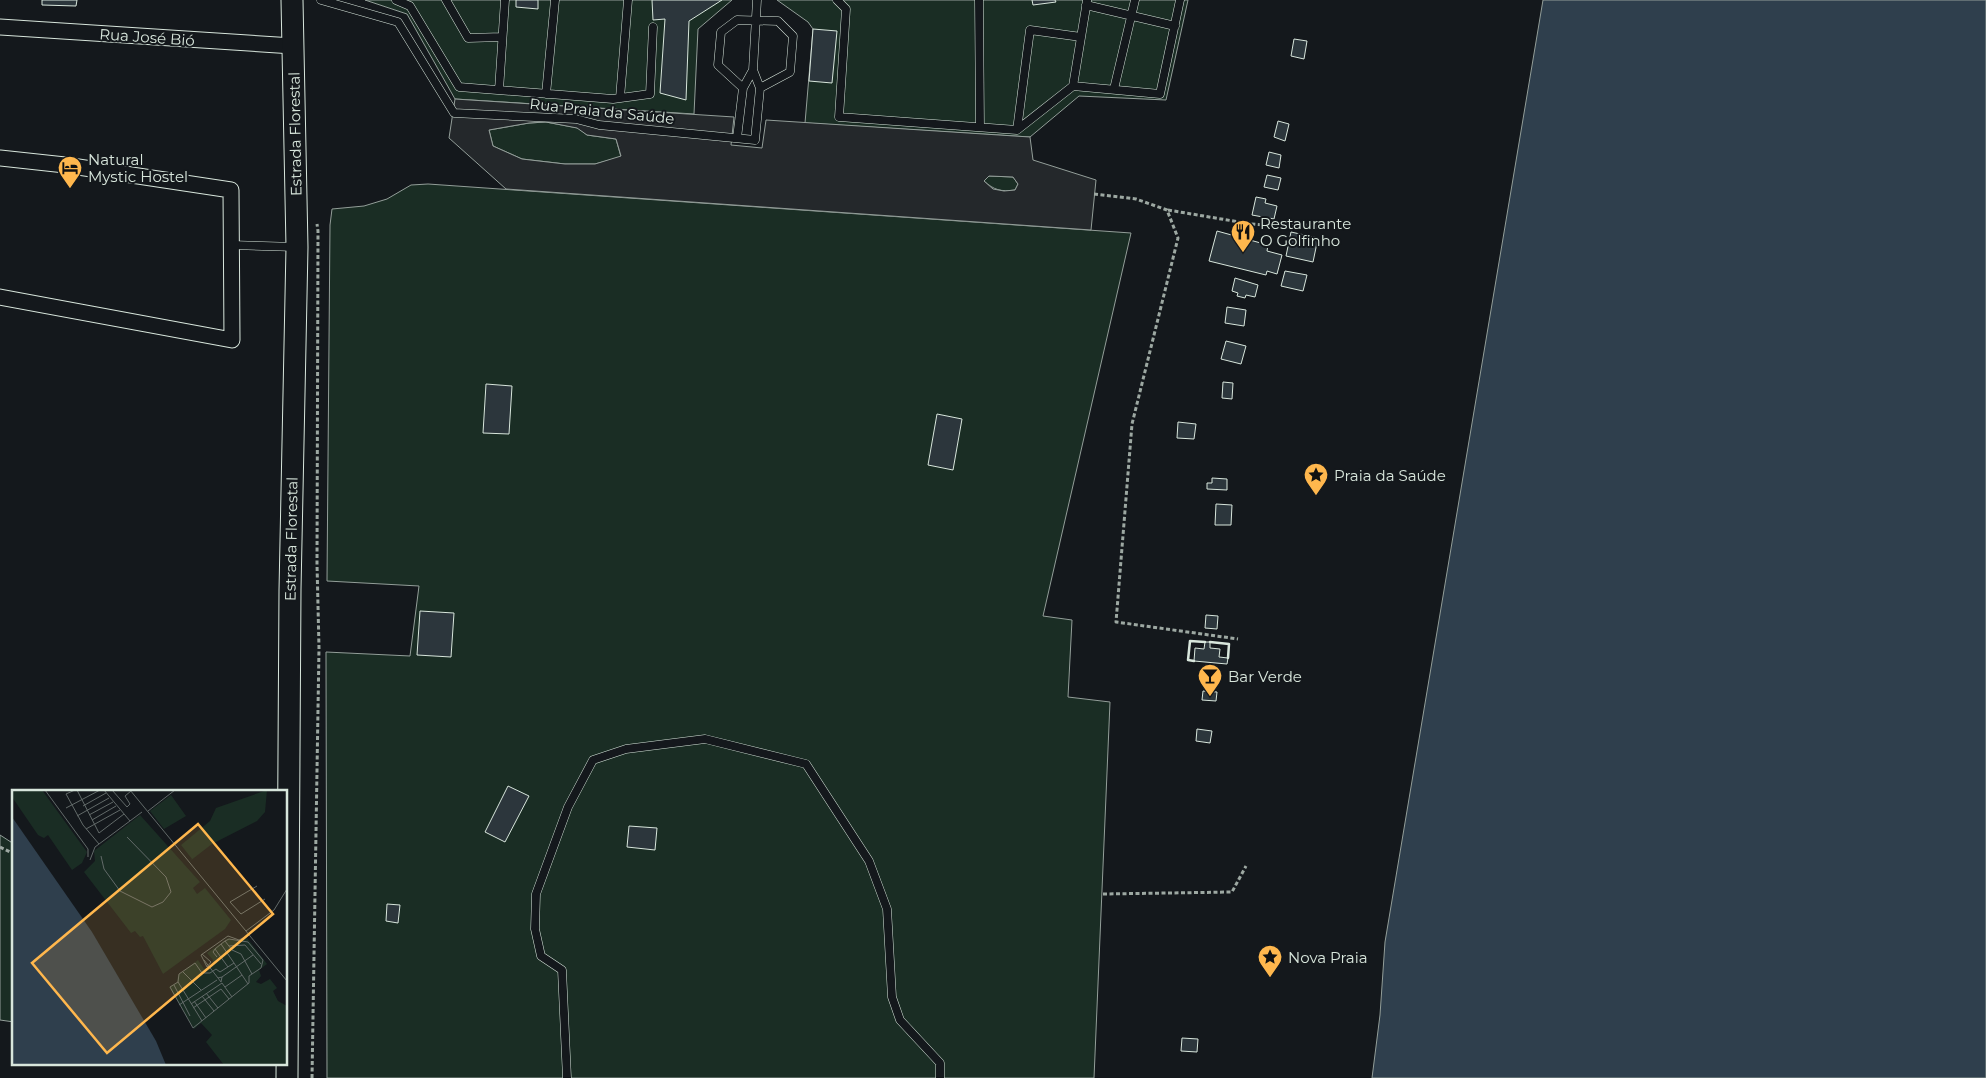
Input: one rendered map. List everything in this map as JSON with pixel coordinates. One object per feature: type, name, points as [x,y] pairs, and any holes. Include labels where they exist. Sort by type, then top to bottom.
[{"type":"main road","name":"Estrada Florestal","points":[[288,931],[290,638],[297,247],[292,0]]},
{"type":"street","name":"Rua José Bió","points":[[0,27],[293,46]]},
{"type":"street","points":[[0,158],[65,165],[231,190],[232,340],[0,297]]},
{"type":"lane","name":"Rua Praia da Saúde","points":[[321,0],[398,22],[454,113],[576,118],[599,125],[755,140],[760,88]]},
{"type":"lane","points":[[396,0],[410,6],[459,87],[613,99],[650,94],[653,27]]},
{"type":"lane","points":[[446,0],[468,38],[502,37]]},
{"type":"lane","points":[[499,90],[505,0]]},
{"type":"lane","points":[[546,94],[555,0]]},
{"type":"lane","points":[[620,98],[628,0]]},
{"type":"lane","points":[[743,88],[718,65],[721,32],[737,20],[756,20],[778,21],[793,36],[790,72],[760,88],[753,70],[756,20],[757,0]]},
{"type":"lane","points":[[837,0],[846,9],[839,117],[1017,130],[1073,86],[1160,94],[1180,0]]},
{"type":"lane","points":[[979,0],[980,127]]},
{"type":"lane","points":[[1114,89],[1135,0]]},
{"type":"lane","points":[[1073,86],[1087,3],[1175,26]]},
{"type":"lane","points":[[1017,130],[1030,30],[1081,37]]},
{"type":"lane","points":[[737,138],[743,88],[753,70]]},
{"type":"lane","points":[[231,245],[297,247]]},
{"type":"lane","points":[[567,1078],[562,970],[541,956],[535,929],[536,894],[568,807],[593,760],[626,749],[705,739],[806,764],[869,861],[887,909],[892,997],[900,1020],[940,1063],[940,1078]]},
{"type":"path","points":[[1094,194],[1136,199],[1167,210],[1251,224],[1276,226],[1286,222],[1317,227]]},
{"type":"path","points":[[1167,210],[1178,238],[1132,424],[1116,622],[1238,639]]},
{"type":"path","points":[[312,1078],[319,648],[317,583],[318,232],[315,217]]},
{"type":"path","points":[[0,847],[12,853]]},
{"type":"path","points":[[1103,894],[1232,892],[1246,866]]},
{"type":"green space","points":[[365,0],[732,0],[698,29],[694,114],[455,99],[407,14]]},
{"type":"green space","points":[[777,0],[1188,0],[1166,100],[1079,96],[1030,137],[805,123],[813,29],[808,22]]},
{"type":"green space","points":[[546,122],[578,128],[587,135],[616,139],[621,157],[595,164],[565,164],[522,159],[493,146],[489,130]]},
{"type":"green space","points":[[989,176],[1013,177],[1018,184],[1015,190],[998,190],[984,181]]},
{"type":"green space","points":[[428,184],[1131,233],[1043,616],[1072,620],[1068,697],[1110,702],[1094,1078],[327,1078],[326,652],[410,656],[419,586],[327,581],[330,225],[332,209],[364,206],[387,199],[411,185]]},
{"type":"green space","points":[[0,835],[12,843],[12,1022],[0,1020]]},
{"type":"shaded area","points":[[455,99],[734,117],[731,145],[762,148],[766,120],[1030,137],[1033,160],[1096,180],[1091,230],[506,189],[449,138]],"holes":[[[546,122],[577,128],[587,135],[616,139],[621,156],[595,164],[565,164],[522,159],[493,146],[489,130]],[[989,176],[1013,177],[1018,184],[1015,190],[993,189],[984,181]]]},
{"type":"water","points":[[1543,0],[1986,0],[1986,1078],[1372,1078],[1380,1015],[1385,942]]},
{"type":"building","points":[[42,0],[77,0],[76,6],[42,5]]},
{"type":"building","points":[[516,0],[538,0],[538,9],[516,7]]},
{"type":"building","points":[[652,0],[722,0],[689,21],[686,100],[660,93],[665,19],[653,20]]},
{"type":"building","points":[[1032,0],[1055,0],[1056,2],[1033,5]]},
{"type":"building","points":[[813,29],[837,31],[832,83],[809,81]]},
{"type":"building","points":[[1294,39],[1307,41],[1304,59],[1291,56]]},
{"type":"building","points":[[1278,121],[1289,124],[1285,141],[1274,137]]},
{"type":"building","points":[[1269,152],[1281,155],[1279,168],[1266,165]]},
{"type":"building","points":[[1267,175],[1281,178],[1278,190],[1264,187]]},
{"type":"building","points":[[1256,197],[1266,199],[1265,203],[1277,206],[1274,219],[1252,215]]},
{"type":"building","name":"Restaurante O Golfinho","points":[[1217,231],[1268,245],[1267,251],[1282,255],[1277,274],[1267,271],[1266,275],[1209,261]]},
{"type":"building","points":[[1291,232],[1318,238],[1313,262],[1286,256]]},
{"type":"building","points":[[1285,271],[1307,275],[1303,291],[1281,286]]},
{"type":"building","points":[[1235,278],[1258,285],[1255,297],[1246,295],[1245,298],[1237,296],[1238,293],[1232,291]]},
{"type":"building","points":[[1227,307],[1246,310],[1244,326],[1225,323]]},
{"type":"building","points":[[1226,341],[1246,346],[1241,364],[1221,359]]},
{"type":"building","points":[[1223,382],[1233,383],[1232,399],[1222,398]]},
{"type":"building","points":[[486,384],[512,386],[509,434],[483,433]]},
{"type":"building","points":[[937,414],[962,419],[953,470],[928,465]]},
{"type":"building","points":[[1178,422],[1196,424],[1194,439],[1177,438]]},
{"type":"building","points":[[1212,478],[1227,479],[1227,490],[1207,489],[1207,483],[1212,483]]},
{"type":"building","points":[[1216,504],[1232,505],[1231,525],[1215,525]]},
{"type":"building","points":[[420,611],[454,613],[451,657],[417,655]]},
{"type":"building","points":[[1206,615],[1218,616],[1217,629],[1205,628]]},
{"type":"building","points":[[1205,642],[1210,642],[1210,648],[1220,649],[1219,657],[1228,658],[1227,664],[1194,661],[1195,648],[1204,649]]},
{"type":"building","points":[[1203,691],[1217,692],[1216,701],[1202,700]]},
{"type":"building","points":[[1197,729],[1212,731],[1210,743],[1196,741]]},
{"type":"building","points":[[508,786],[529,796],[505,842],[485,832]]},
{"type":"building","points":[[629,826],[657,828],[655,850],[627,847]]},
{"type":"building","points":[[387,904],[400,905],[398,923],[386,921]]},
{"type":"building","points":[[1182,1038],[1198,1039],[1197,1052],[1181,1051]]},
{"type":"wall","points":[[1194,661],[1188,660],[1190,641],[1205,642]]},
{"type":"wall","points":[[1210,642],[1229,644],[1228,658]]},
{"type":"place","name":"Natural Mystic Hostel","points":[[70,189]]},
{"type":"place","name":"Restaurante O Golfinho","points":[[1243,253]]},
{"type":"place","name":"Praia da Saúde","points":[[1316,496]]},
{"type":"place","name":"Bar Verde","points":[[1210,697]]},
{"type":"place","name":"Nova Praia","points":[[1270,978]]}]
